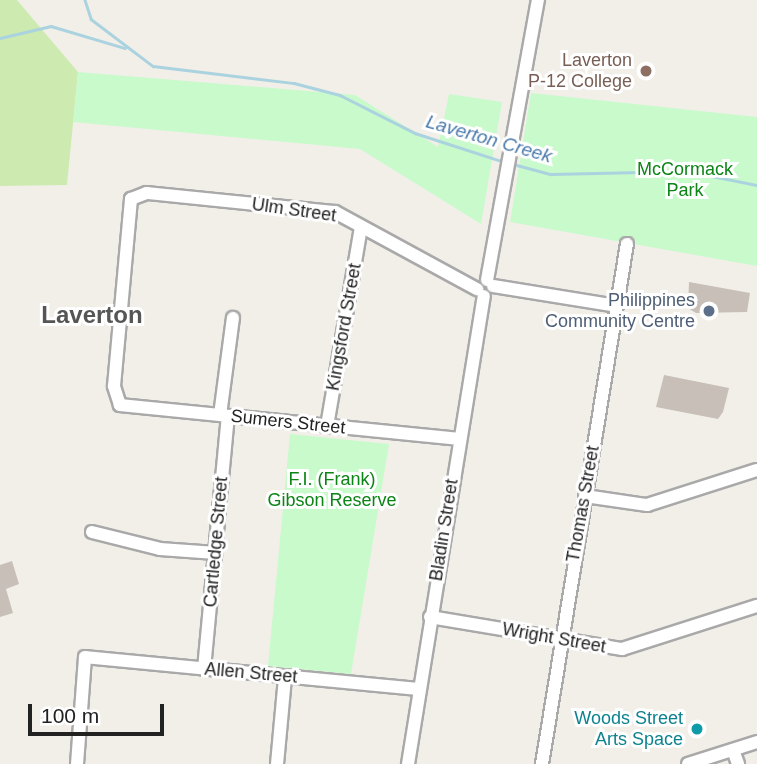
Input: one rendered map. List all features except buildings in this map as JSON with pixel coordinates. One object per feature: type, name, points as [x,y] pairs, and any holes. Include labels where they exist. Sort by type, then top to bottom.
[{"type":"street","name":"Bladin Street","points":[[408,764],[417,689],[511,133],[538,0]]},
{"type":"street","name":"Ulm Street","points":[[117,402],[134,194],[335,212],[485,288],[617,306]]},
{"type":"street","name":"Kingsford Street","points":[[327,426],[361,227]]},
{"type":"street","name":"Thomas Street","points":[[542,764],[560,639],[627,244]]},
{"type":"street","name":"Cartledge Street","points":[[204,669],[216,553],[233,318]]},
{"type":"street","name":"Sumers Street","points":[[117,402],[224,416],[460,439]]},
{"type":"street","points":[[585,496],[647,505],[757,470]]},
{"type":"street","points":[[92,532],[160,549],[216,553]]},
{"type":"street","name":"Wright Street","points":[[430,617],[622,649],[757,606]]},
{"type":"street","name":"Allen Street","points":[[77,764],[85,657],[417,689]]},
{"type":"street","points":[[277,764],[285,677]]},
{"type":"street","points":[[688,764],[757,742]]},
{"type":"street","points":[[733,750],[738,764]]},
{"type":"green space","points":[[0,0],[17,0],[78,72],[67,185],[0,186]]},
{"type":"green space","points":[[78,72],[355,95],[438,147],[449,94],[502,102],[481,224],[360,149],[73,122]]},
{"type":"green space","name":"McCormack Park","points":[[531,93],[757,117],[757,266],[510,222]]},
{"type":"green space","name":"F.I. (Frank) Gibson Reserve","points":[[290,434],[389,444],[351,674],[268,666]]},
{"type":"waterway","name":"Laverton Creek","points":[[85,0],[91,19],[153,66],[294,83],[340,95],[415,133],[504,162]]},
{"type":"waterway","points":[[0,38],[51,26],[125,48]]},
{"type":"waterway","name":"Laverton Creek","points":[[513,164],[551,174],[687,171],[757,185]]},
{"type":"place","name":"Laverton P-12 College","points":[[646,71]]},
{"type":"place","name":"Philippines Community Centre","points":[[709,311]]},
{"type":"place","name":"Woods Street Arts Space","points":[[697,729]]},
{"type":"district","name":"Laverton","points":[[92,315]]}]
